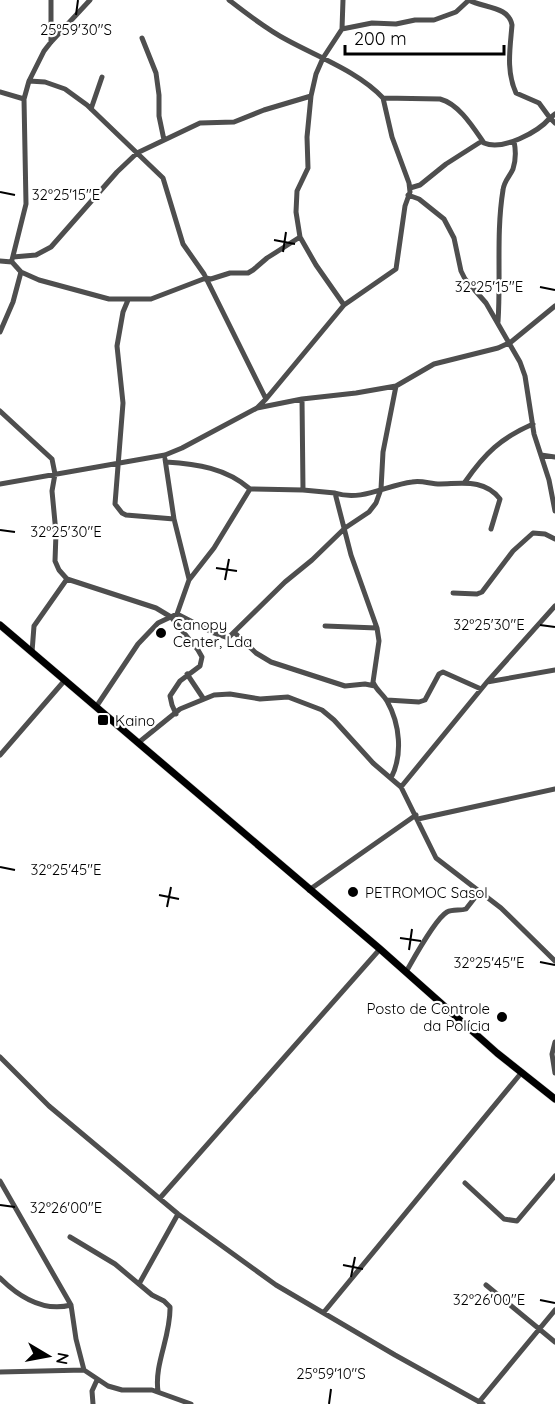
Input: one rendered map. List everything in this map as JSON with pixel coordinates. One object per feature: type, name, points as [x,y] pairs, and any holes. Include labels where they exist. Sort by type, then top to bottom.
[{"type":"main road","points":[[0,625],[380,948],[463,1024],[555,1099]]},
{"type":"street","points":[[51,0],[51,42]]},
{"type":"street","points":[[90,0],[51,42],[39,59],[24,99],[26,204],[13,259],[21,272],[53,285],[101,297],[128,300],[151,299],[206,278],[211,279],[230,273],[248,273],[300,237]]},
{"type":"street","points":[[229,0],[285,40],[323,58],[369,85],[383,98],[392,137],[410,188],[405,206],[396,269],[344,305],[257,408]]},
{"type":"street","points":[[343,0],[342,29],[323,58],[311,90],[307,137],[309,168],[296,198],[296,212],[300,237],[344,305]]},
{"type":"street","points":[[342,29],[372,23],[396,24],[415,20],[434,20],[456,12],[469,0],[482,6],[498,9],[511,19],[509,74],[516,93],[539,103],[553,116],[555,123]]},
{"type":"street","points":[[142,38],[156,73],[159,116],[165,140]]},
{"type":"street","points":[[91,109],[102,77]]},
{"type":"street","points":[[29,81],[45,82],[65,89],[91,109],[163,178],[183,244],[206,278],[266,399]]},
{"type":"street","points":[[0,92],[24,99]]},
{"type":"street","points":[[0,261],[36,255],[51,247],[117,172],[137,153],[200,123],[234,122],[311,96]]},
{"type":"street","points":[[383,98],[448,101],[482,141],[489,145],[514,141],[553,116]]},
{"type":"street","points":[[410,188],[420,185],[446,164],[482,141]]},
{"type":"street","points":[[498,322],[499,240],[503,187],[513,171],[516,154],[514,141]]},
{"type":"street","points":[[408,195],[419,199],[444,219],[454,238],[465,279],[486,303],[523,369],[533,424],[555,511]]},
{"type":"street","points":[[0,332],[13,302],[21,272]]},
{"type":"street","points":[[128,300],[123,312],[117,346],[123,403],[115,504],[122,513],[174,519]]},
{"type":"street","points":[[0,484],[165,454],[182,448],[257,408],[302,399],[396,386],[434,364],[509,344],[555,306]]},
{"type":"street","points":[[0,411],[50,456],[55,474],[52,491],[56,532],[55,561],[67,579],[156,608],[228,638],[285,582],[345,528],[369,512],[376,503],[381,489],[383,452],[396,386]]},
{"type":"street","points":[[302,399],[303,490]]},
{"type":"street","points":[[465,482],[479,461],[497,444],[513,433],[533,424]]},
{"type":"street","points":[[165,454],[174,519],[189,580]]},
{"type":"street","points":[[541,455],[555,457]]},
{"type":"street","points":[[166,462],[207,467],[224,472],[250,489],[303,490],[358,495],[412,482],[441,484],[465,482],[490,491],[500,499],[491,529]]},
{"type":"street","points":[[96,707],[138,644],[158,622],[174,615],[189,580],[214,548],[250,489]]},
{"type":"street","points":[[335,493],[351,555],[377,628],[379,641],[374,675],[375,686],[387,700],[400,747],[396,770],[391,778]]},
{"type":"street","points":[[453,593],[477,594],[482,592],[513,551],[533,533],[545,534],[555,539]]},
{"type":"street","points":[[32,652],[34,626],[67,579]]},
{"type":"street","points":[[401,787],[481,690],[555,606]]},
{"type":"street","points":[[174,615],[202,657],[200,666],[180,681],[170,696],[171,705],[176,714]]},
{"type":"street","points":[[325,626],[377,628]]},
{"type":"street","points":[[235,633],[256,653],[271,662],[345,686],[365,684],[375,686]]},
{"type":"street","points":[[488,682],[555,670]]},
{"type":"street","points":[[387,700],[419,702],[425,700],[439,674],[443,672],[481,690]]},
{"type":"street","points":[[188,674],[203,698]]},
{"type":"street","points":[[0,755],[65,680]]},
{"type":"street","points":[[138,743],[180,709],[203,698],[222,694],[260,699],[281,697],[300,701],[322,710],[373,763],[401,787],[436,858],[501,908],[555,960]]},
{"type":"street","points":[[309,890],[417,817],[555,789]]},
{"type":"street","points":[[406,972],[433,928],[445,914],[448,911],[466,909],[480,891]]},
{"type":"street","points":[[160,1198],[380,948]]},
{"type":"street","points":[[555,1042],[552,1054],[555,1073]]},
{"type":"street","points":[[0,1057],[57,1114],[178,1214],[276,1284],[394,1355],[481,1403],[555,1310]]},
{"type":"street","points":[[324,1312],[522,1072]]},
{"type":"street","points":[[465,1183],[504,1219],[517,1221],[555,1176]]},
{"type":"street","points":[[0,1181],[71,1305],[76,1340],[84,1370],[108,1386],[122,1390],[158,1391],[191,1404]]},
{"type":"street","points":[[139,1284],[178,1214]]},
{"type":"street","points":[[70,1237],[110,1261],[152,1295],[164,1300],[170,1307],[168,1328],[157,1376],[158,1391]]},
{"type":"street","points":[[0,1278],[20,1294],[38,1304],[59,1308],[71,1305]]},
{"type":"street","points":[[486,1285],[555,1342]]},
{"type":"street","points":[[0,1372],[84,1370]]},
{"type":"street","points":[[93,1404],[92,1391],[97,1380]]},
{"type":"place","name":"Canopy Center, Lda","points":[[161,633]]},
{"type":"place","name":"Kaino","points":[[103,720]]},
{"type":"place","name":"PETROMOC Sasol","points":[[353,892]]},
{"type":"place","name":"Posto de Controle da Polícia","points":[[502,1017]]}]
